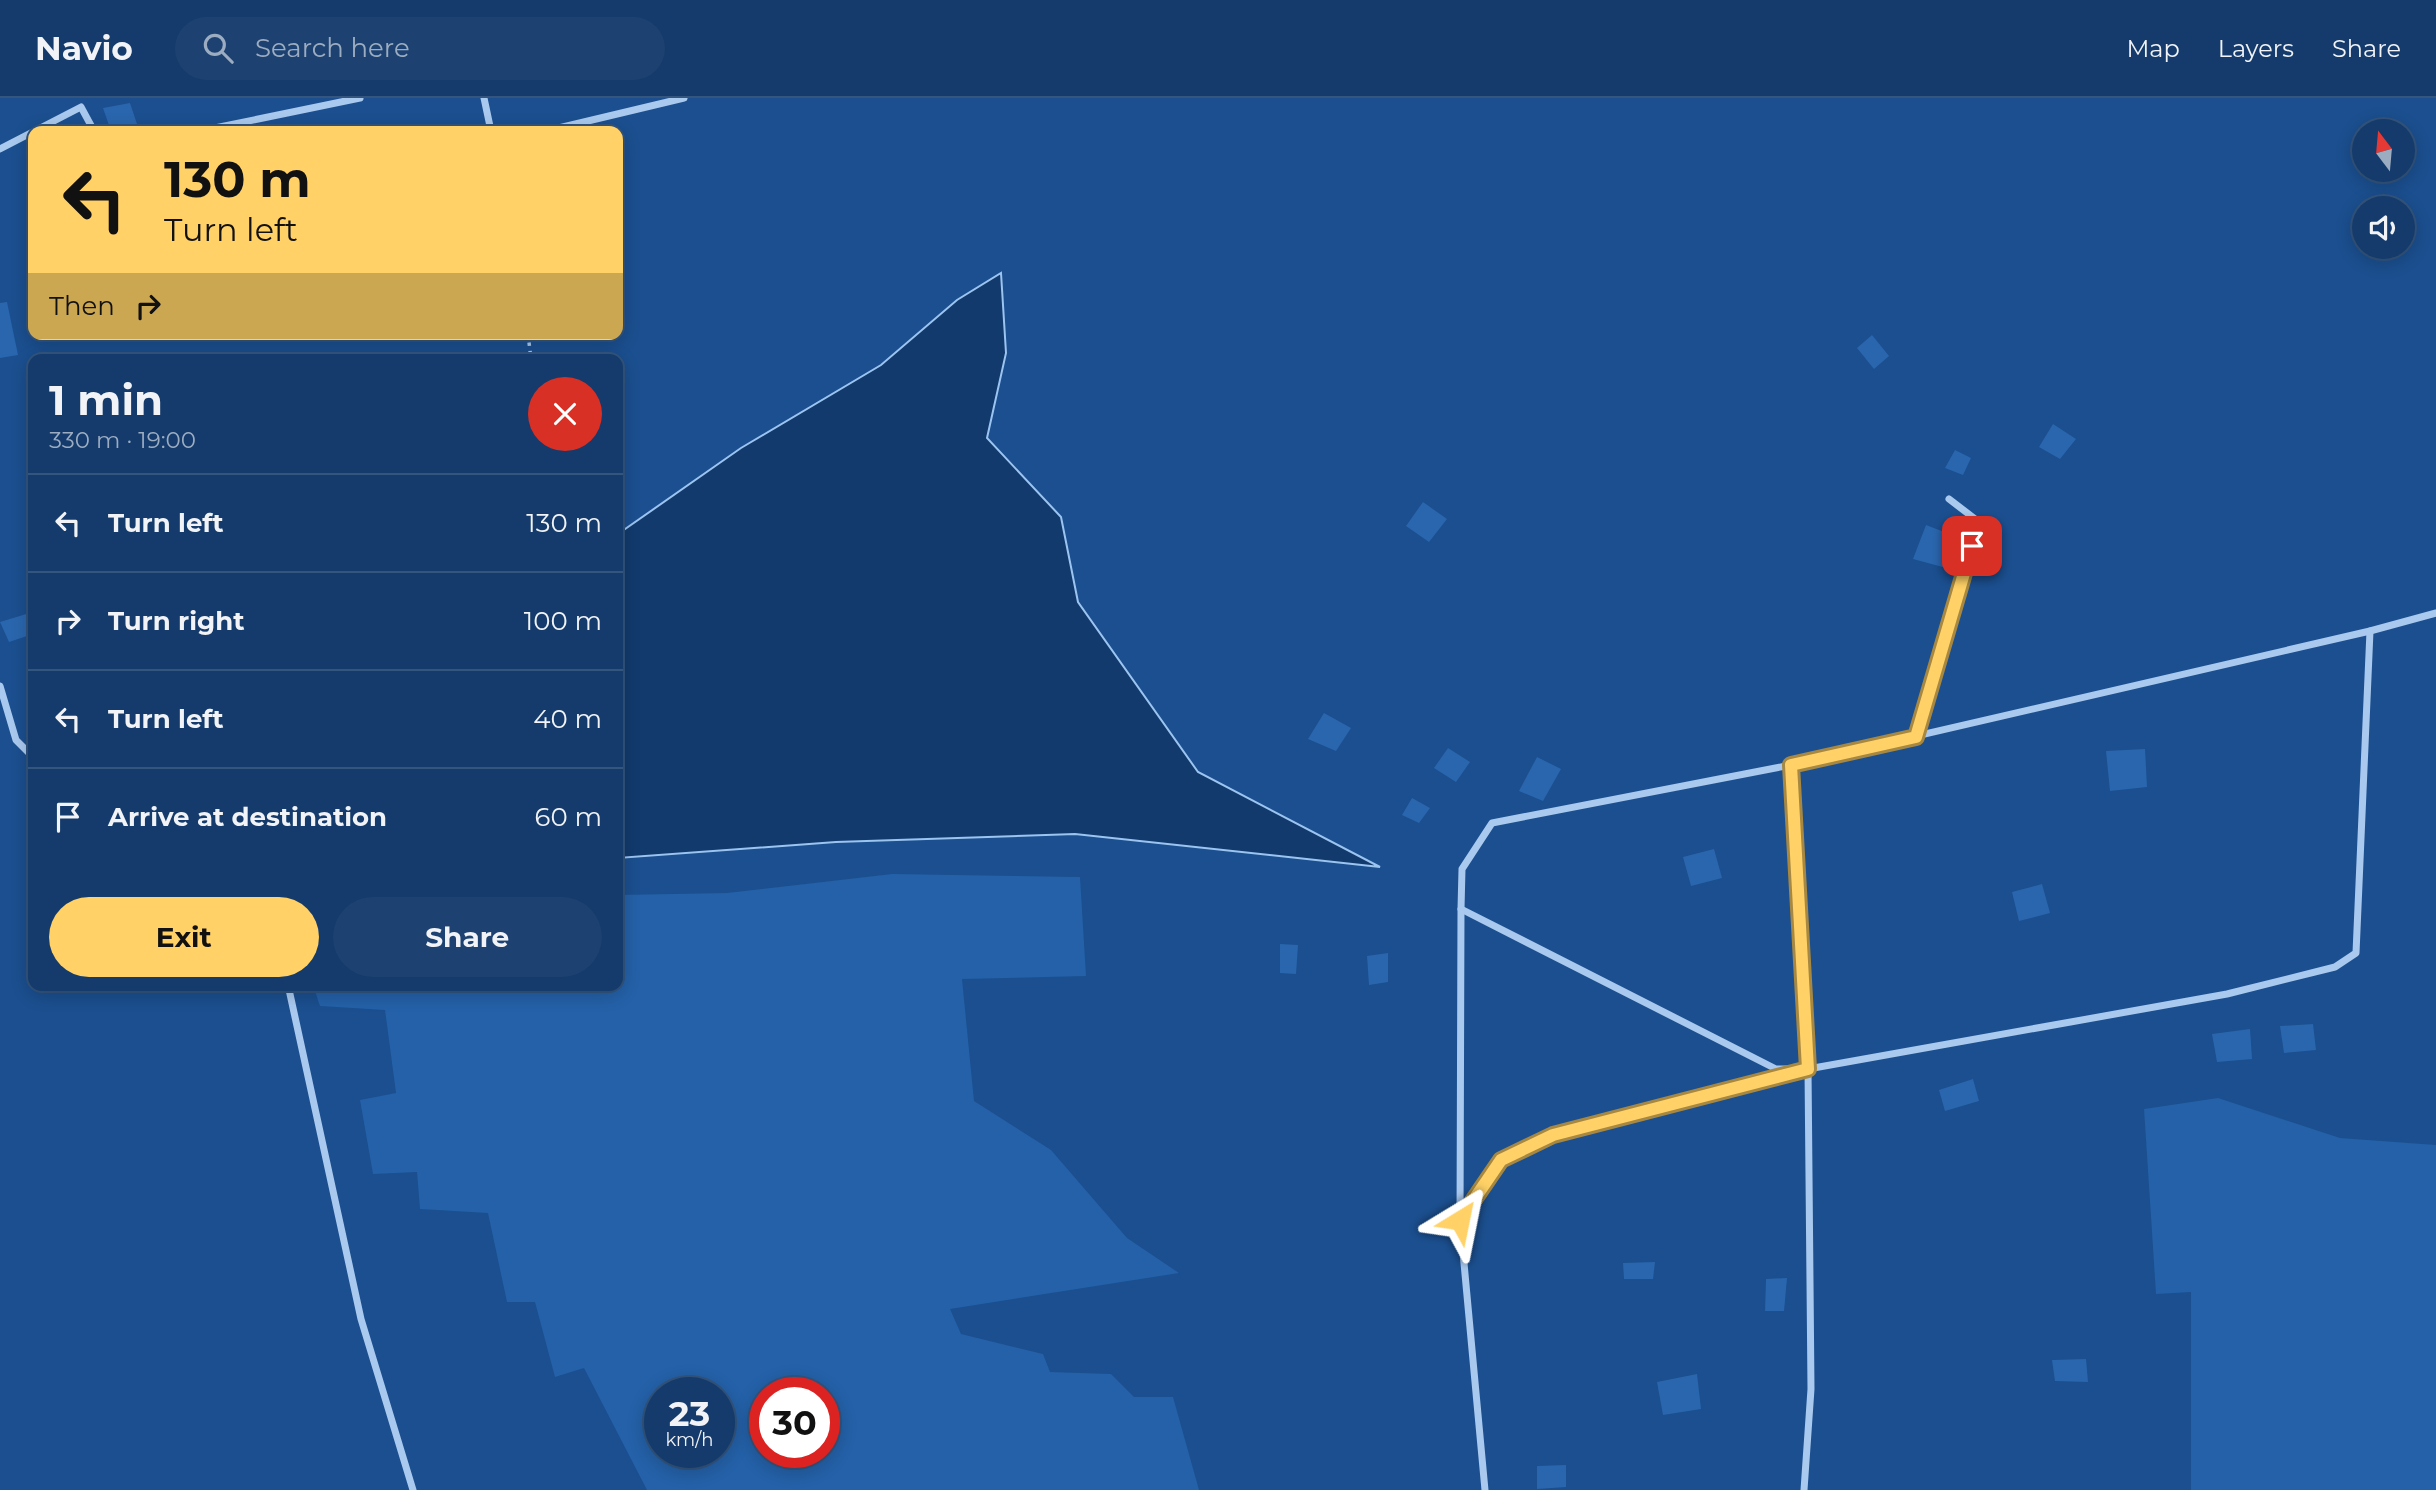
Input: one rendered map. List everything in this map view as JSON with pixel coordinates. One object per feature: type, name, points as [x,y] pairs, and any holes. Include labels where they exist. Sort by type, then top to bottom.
[{"type":"street","points":[[224,126],[360,98]]},
{"type":"street","points":[[484,98],[490,126]]},
{"type":"street","points":[[567,126],[684,98]]},
{"type":"street","points":[[44,126],[81,107],[91,126]]},
{"type":"street","points":[[0,149],[28,134]]},
{"type":"street","points":[[1916,737],[1979,522],[1949,499]]},
{"type":"street","points":[[1485,1490],[1460,1220],[1461,909],[1462,869],[1492,823],[1791,765],[2370,631],[2436,613]]},
{"type":"street","points":[[1460,1220],[1501,1160],[1553,1135],[1808,1069],[2227,994],[2335,967],[2356,953],[2370,631]]},
{"type":"street","points":[[0,686],[16,740],[28,752]]},
{"type":"street","points":[[1791,765],[1808,1069],[1811,1389],[1804,1490]]},
{"type":"street","points":[[1461,909],[1776,1069],[1808,1069]]},
{"type":"street","points":[[289,991],[361,1319],[413,1490]]},
{"type":"shaded area","points":[[1001,273],[1006,353],[987,438],[1061,517],[1078,602],[1198,772],[1380,867],[1075,834],[836,842],[623,858],[623,531],[741,448],[881,365],[957,300]]},
{"type":"shaded area","points":[[892,874],[1080,877],[1086,976],[962,979],[974,1101],[1051,1150],[1127,1238],[1179,1273],[950,1309],[961,1334],[1043,1354],[1050,1372],[1111,1374],[1134,1397],[1173,1397],[1199,1490],[647,1490],[584,1368],[555,1377],[535,1302],[507,1302],[488,1213],[420,1209],[417,1172],[373,1174],[360,1100],[396,1093],[385,1010],[320,1006],[315,991],[623,991],[623,895],[727,893]]},
{"type":"shaded area","points":[[2218,1098],[2340,1138],[2436,1145],[2436,1490],[2191,1490],[2191,1292],[2156,1294],[2144,1109]]},
{"type":"building","points":[[130,103],[138,126],[109,126],[103,108]]},
{"type":"building","points":[[7,302],[18,355],[0,358],[0,303]]},
{"type":"building","points":[[1872,335],[1889,356],[1874,369],[1857,348]]},
{"type":"building","points":[[2053,424],[2076,439],[2060,459],[2039,447]]},
{"type":"building","points":[[1955,450],[1971,458],[1963,475],[1945,468]]},
{"type":"building","points":[[1423,502],[1447,519],[1429,542],[1406,526]]},
{"type":"building","points":[[1926,525],[1960,538],[1950,569],[1913,559]]},
{"type":"building","points":[[28,614],[28,636],[9,642],[0,622]]},
{"type":"building","points":[[1324,713],[1351,728],[1336,751],[1308,739]]},
{"type":"building","points":[[1448,748],[1470,762],[1456,782],[1434,768]]},
{"type":"building","points":[[2145,749],[2147,787],[2110,791],[2106,751]]},
{"type":"building","points":[[1537,757],[1561,769],[1543,801],[1519,791]]},
{"type":"building","points":[[1412,798],[1430,808],[1419,823],[1402,815]]},
{"type":"building","points":[[1714,849],[1722,878],[1691,886],[1683,857]]},
{"type":"building","points":[[2042,884],[2050,913],[2019,921],[2012,892]]},
{"type":"building","points":[[1280,944],[1298,945],[1296,974],[1280,973]]},
{"type":"building","points":[[1388,953],[1388,982],[1369,985],[1367,956]]},
{"type":"building","points":[[2313,1024],[2316,1050],[2284,1053],[2280,1026]]},
{"type":"building","points":[[2250,1029],[2252,1059],[2217,1062],[2212,1034]]},
{"type":"building","points":[[1973,1079],[1979,1101],[1945,1111],[1939,1090]]},
{"type":"building","points":[[1655,1262],[1653,1279],[1624,1279],[1623,1263]]},
{"type":"building","points":[[1787,1278],[1784,1311],[1765,1311],[1766,1279]]},
{"type":"building","points":[[2086,1359],[2088,1382],[2055,1381],[2052,1360]]},
{"type":"building","points":[[1697,1374],[1701,1409],[1663,1415],[1657,1382]]},
{"type":"building","points":[[1566,1465],[1566,1487],[1537,1489],[1537,1466]]},
{"type":"route","points":[[1460,1220],[1501,1160],[1553,1135],[1808,1069],[1791,765],[1916,737],[1972,546]]}]
